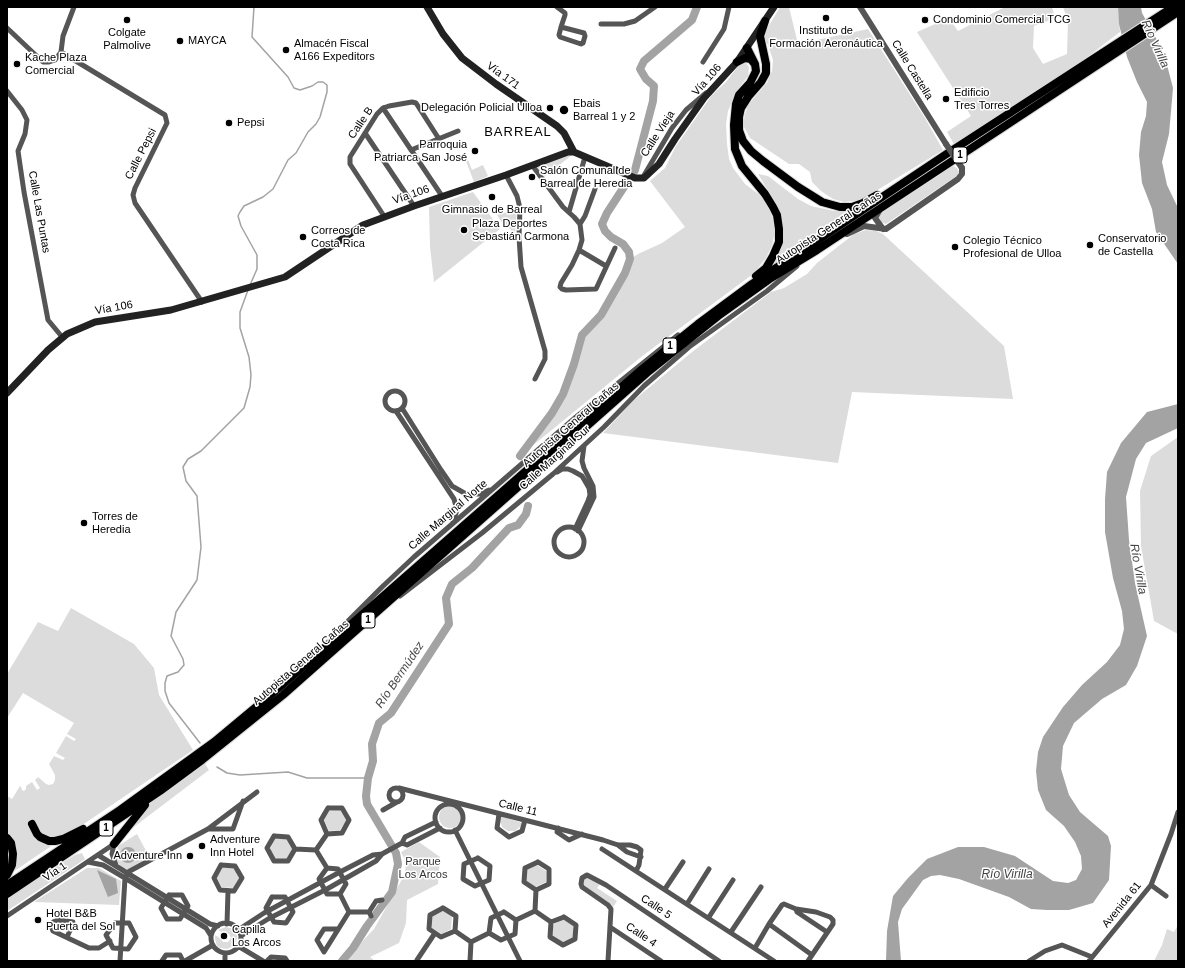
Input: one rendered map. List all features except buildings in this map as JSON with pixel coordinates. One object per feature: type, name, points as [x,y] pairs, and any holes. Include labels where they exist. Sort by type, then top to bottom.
[{"type":"highway","name":"Autopista General Cañas","points":[[7,894],[150,798],[202,760],[283,695],[649,371],[724,312],[771,278],[817,250],[891,201],[1173,7]]},
{"type":"highway","name":"Autopista General Cañas","points":[[7,885],[120,810],[198,754],[241,720],[641,370],[698,324],[752,284],[945,155],[1102,57],[1178,12]]},
{"type":"highway","points":[[765,21],[760,36],[766,64],[766,73],[760,85],[748,97],[741,108],[739,117],[740,134],[746,145],[756,155],[798,187],[816,198],[836,206],[844,208],[856,206],[945,155]]},
{"type":"highway","points":[[747,47],[754,48],[763,54]]},
{"type":"highway","points":[[641,370],[678,335],[706,312],[763,271],[772,259],[778,245],[779,226],[773,206],[742,166],[735,144],[734,119],[736,104],[739,95],[750,83],[756,71],[755,64],[747,47]]},
{"type":"highway","points":[[736,62],[745,58],[751,59],[755,64]]},
{"type":"highway","points":[[32,824],[37,834],[46,840],[55,841],[69,836],[95,824],[198,754]]},
{"type":"highway","points":[[114,844],[150,798]]},
{"type":"highway","points":[[7,838],[11,843],[13,854],[12,864],[7,875]]},
{"type":"main road","name":"Vía 171","points":[[427,7],[443,34],[462,58],[490,80],[557,126],[564,133],[574,152]]},
{"type":"main road","name":"Vía 106","points":[[7,393],[48,350],[67,334],[94,322],[171,310],[285,277],[363,225],[384,216],[506,175],[568,152],[574,152],[630,176],[641,179],[659,164],[675,139],[713,88],[736,62],[774,7]]},
{"type":"street","points":[[7,28],[43,62],[49,62],[55,60],[61,52],[63,36],[74,7]]},
{"type":"street","points":[[557,7],[565,13],[561,27],[560,37],[582,44],[585,36],[584,33],[561,27]]},
{"type":"street","points":[[601,24],[624,24],[635,21],[655,7]]},
{"type":"street","points":[[703,62],[724,29],[729,7]]},
{"type":"street","name":"Calle Castella","points":[[860,7],[962,168],[962,174],[958,179],[883,230]]},
{"type":"street","name":"Calle Pepsi","points":[[61,52],[165,115],[167,123],[133,195],[135,203],[202,302]]},
{"type":"street","name":"Calle Las Puntas","points":[[7,91],[22,110],[27,120],[25,134],[18,151],[24,192],[48,320],[63,338]]},
{"type":"street","name":"Calle B","points":[[384,216],[350,164],[350,157],[377,114],[383,108],[412,102],[416,103],[439,139]]},
{"type":"street","points":[[383,108],[442,196]]},
{"type":"street","points":[[411,150],[458,131]]},
{"type":"street","points":[[365,133],[414,206]]},
{"type":"street","points":[[569,212],[585,157]]},
{"type":"street","points":[[532,165],[563,207],[580,224],[582,240],[579,250],[560,287],[566,290],[596,289],[615,248]]},
{"type":"street","points":[[506,175],[517,196],[520,208],[519,237],[521,267],[546,356],[535,379]]},
{"type":"street","points":[[580,224],[585,216],[595,189]]},
{"type":"street","points":[[883,230],[875,216],[877,212],[891,201]]},
{"type":"street","points":[[817,250],[860,228],[868,226],[883,230]]},
{"type":"street","points":[[579,250],[606,266]]},
{"type":"street","name":"Calle Marginal Sur","points":[[374,614],[482,533],[553,474],[584,446],[644,386],[678,356],[714,328],[767,291],[817,250]]},
{"type":"street","name":"Calle Marginal Norte","points":[[241,720],[270,690],[359,612],[398,571],[576,417],[678,335]]},
{"type":"street","points":[[396,391],[402,394],[405,399],[402,408],[396,411],[390,410],[385,402],[386,396],[390,392],[396,391]]},
{"type":"street","points":[[402,408],[452,486],[461,492],[472,495],[480,494],[495,487]]},
{"type":"street","points":[[396,411],[454,499],[457,510],[450,526]]},
{"type":"street","points":[[576,530],[594,497],[593,486],[582,460],[584,446]]},
{"type":"street","points":[[553,474],[568,469],[582,476],[589,488],[590,495],[576,530]]},
{"type":"street","points":[[566,528],[576,530],[583,539],[584,543],[580,552],[573,557],[564,556],[557,550],[554,542],[556,537],[561,530],[566,528]]},
{"type":"street","points":[[382,810],[401,800],[403,795],[399,788],[392,789],[389,795],[390,800],[397,802]]},
{"type":"street","name":"Calle 11","points":[[399,788],[582,834],[618,845],[630,845],[640,848],[641,857],[636,871]]},
{"type":"street","points":[[120,961],[126,876],[128,872],[208,829],[257,792]]},
{"type":"street","name":"Calle 11","points":[[434,797],[443,805]]},
{"type":"street","points":[[208,829],[233,829],[244,801]]},
{"type":"street","points":[[443,805],[456,805],[462,812],[462,824],[455,830],[448,832],[440,828],[436,822],[437,810],[443,805]]},
{"type":"street","points":[[462,812],[473,807]]},
{"type":"street","points":[[328,808],[342,808],[349,820],[342,833],[327,834],[321,820],[328,808]]},
{"type":"street","name":"Avenida 61","points":[[1091,959],[1151,885],[1178,812]]},
{"type":"street","points":[[499,814],[497,828],[509,837],[522,831],[525,820]]},
{"type":"street","points":[[240,936],[271,917],[325,890],[376,861],[382,854],[401,843],[405,837],[436,822]]},
{"type":"street","points":[[401,843],[407,845],[440,828]]},
{"type":"street","name":"Calle 11","points":[[558,828],[557,832],[569,840],[582,834]]},
{"type":"street","points":[[455,830],[520,961]]},
{"type":"street","points":[[316,850],[327,834]]},
{"type":"street","points":[[274,836],[288,837],[295,849],[288,861],[274,861],[267,848],[274,836]]},
{"type":"street","points":[[114,844],[112,848],[113,859],[117,868]]},
{"type":"street","name":"Vía 1","points":[[7,916],[114,844]]},
{"type":"street","points":[[295,849],[316,850]]},
{"type":"street","points":[[602,849],[709,917],[774,961]]},
{"type":"street","points":[[316,850],[326,868]]},
{"type":"street","points":[[238,930],[287,900],[340,872],[373,855],[382,854]]},
{"type":"street","points":[[98,855],[126,876]]},
{"type":"street","points":[[478,858],[490,866],[489,880],[482,883],[475,886],[463,879],[464,864],[478,858]]},
{"type":"street","points":[[88,862],[103,865],[126,876],[185,912],[206,928],[216,949],[225,953],[235,950],[238,946],[240,936],[235,926],[227,924],[218,926],[210,924],[185,912]]},
{"type":"street","points":[[538,862],[549,869],[549,884],[536,890],[524,882],[525,868],[538,862]]},
{"type":"street","points":[[665,889],[683,862]]},
{"type":"street","points":[[221,865],[235,866],[242,878],[234,891],[228,891],[220,890],[214,878],[221,865]]},
{"type":"street","points":[[326,868],[338,869],[344,879],[346,884],[340,894]]},
{"type":"street","points":[[326,868],[319,880],[327,894],[340,894]]},
{"type":"street","points":[[688,904],[709,869]]},
{"type":"street","name":"Calle 5","points":[[610,927],[612,914],[610,907],[582,887],[582,878],[587,875],[596,879],[719,961]]},
{"type":"street","points":[[709,917],[733,880]]},
{"type":"street","points":[[1151,885],[1166,896]]},
{"type":"street","points":[[731,932],[761,887]]},
{"type":"street","points":[[535,911],[536,890]]},
{"type":"street","points":[[227,924],[228,891]]},
{"type":"street","points":[[340,894],[349,912]]},
{"type":"street","points":[[169,895],[182,895],[188,906],[185,912],[180,919],[167,919],[161,908],[169,895]]},
{"type":"street","points":[[272,897],[285,897],[291,907],[293,912],[286,923],[274,922],[266,908],[272,897]]},
{"type":"street","points":[[349,912],[370,914],[376,901],[382,900]]},
{"type":"street","points":[[754,948],[784,904],[796,909],[798,908],[816,912],[833,919],[833,923],[808,961]]},
{"type":"street","points":[[443,908],[456,916],[455,931],[441,937],[429,929],[430,915],[443,908]]},
{"type":"street","points":[[796,909],[797,912],[827,932]]},
{"type":"street","points":[[516,920],[535,911]]},
{"type":"street","points":[[535,911],[551,922]]},
{"type":"street","points":[[338,929],[324,928],[317,940],[324,952],[349,912]]},
{"type":"street","points":[[489,933],[491,918],[497,915],[504,912],[516,920]]},
{"type":"street","points":[[564,916],[576,924],[575,939],[563,945],[550,937],[551,922],[564,916]]},
{"type":"street","points":[[489,933],[501,940],[515,934],[516,920]]},
{"type":"street","points":[[115,923],[123,923],[129,923],[136,936],[128,948],[113,948],[106,935],[115,923]]},
{"type":"street","points":[[769,924],[812,955]]},
{"type":"street","points":[[211,936],[212,932],[218,926]]},
{"type":"street","points":[[608,961],[610,927]]},
{"type":"street","name":"Calle 4","points":[[610,927],[661,961]]},
{"type":"street","points":[[455,931],[471,942]]},
{"type":"street","points":[[412,956],[418,960],[435,933]]},
{"type":"street","points":[[471,942],[489,933]]},
{"type":"street","points":[[67,937],[94,949],[110,942]]},
{"type":"street","points":[[470,961],[471,942]]},
{"type":"street","points":[[162,961],[166,955],[180,955],[184,961],[213,945]]},
{"type":"street","points":[[1029,961],[1045,951],[1062,945],[1091,959]]},
{"type":"street","points":[[238,946],[263,961]]},
{"type":"street","points":[[225,953],[225,961]]},
{"type":"street","points":[[267,961],[271,957],[285,958],[287,961]]},
{"type":"green space","points":[[780,7],[789,7],[798,44],[868,29],[925,118],[943,150],[861,200],[844,202],[833,199],[821,191],[812,182],[810,172],[799,164],[789,164],[750,138],[744,127],[744,118],[748,105],[767,83],[772,71],[773,60],[768,45],[764,40],[764,34]]},
{"type":"green space","points":[[1005,7],[1052,7],[1055,18],[1034,26],[1033,48],[1043,64],[1067,54],[1068,21],[1063,7],[1118,7],[1120,32],[1074,67],[954,144],[947,132],[971,116],[917,32],[949,18],[958,31]]},
{"type":"green space","points":[[746,63],[749,67],[748,76],[736,92],[728,111],[726,124],[727,144],[729,159],[733,168],[745,184],[761,196],[771,213],[774,225],[774,236],[766,258],[753,274],[641,357],[520,456],[552,413],[563,394],[574,364],[582,335],[601,315],[625,273],[630,259],[662,243],[685,227],[650,181],[665,168],[676,146],[712,95],[726,82],[739,65]]},
{"type":"green space","points":[[568,153],[572,155],[543,178],[536,168]]},
{"type":"green space","points":[[466,155],[472,170],[483,165],[488,176],[474,182],[464,156]]},
{"type":"green space","points":[[953,166],[957,168],[959,172],[958,175],[886,224],[881,222],[878,217],[880,214]]},
{"type":"green space","points":[[758,174],[768,176],[798,199],[811,206],[834,211],[853,210],[844,221],[829,224],[814,235],[797,251],[769,270],[781,250],[783,242],[783,227],[777,205]]},
{"type":"green space","points":[[473,192],[500,229],[434,282],[430,247],[429,207]]},
{"type":"green space","points":[[517,209],[515,234],[507,226],[505,227],[497,215]]},
{"type":"green space","points":[[866,230],[876,231],[883,234],[1004,346],[1013,399],[852,392],[838,463],[603,433],[634,400],[692,352],[771,292],[784,288],[807,274],[817,263],[854,234]]},
{"type":"green space","points":[[1178,437],[1178,634],[1154,621],[1141,546],[1140,491],[1151,456]]},
{"type":"green space","points":[[71,608],[134,644],[154,668],[159,695],[193,750],[7,876],[7,796],[12,799],[20,786],[24,791],[26,786],[32,782],[37,790],[40,788],[35,780],[38,777],[46,784],[53,784],[55,775],[49,764],[54,756],[63,760],[65,758],[56,753],[66,736],[74,741],[76,739],[67,734],[74,723],[23,693],[7,718],[7,674],[38,622],[58,631]]},
{"type":"green space","points":[[204,762],[209,770],[122,836],[155,798]]},
{"type":"green space","points":[[450,806],[458,809],[461,817],[458,825],[450,828],[442,825],[439,817],[442,809]]},
{"type":"green space","points":[[340,810],[346,820],[340,830],[329,831],[324,820],[329,811]]},
{"type":"green space","points":[[501,816],[522,823],[521,826],[515,831],[508,831],[502,827],[500,820]]},
{"type":"green space","points":[[137,834],[150,858],[131,869],[122,868],[118,863],[116,856],[118,846]]},
{"type":"green space","points":[[275,839],[287,839],[293,849],[287,859],[275,859],[270,849]]},
{"type":"green space","name":"Parque Los Arcos","points":[[419,842],[440,857],[438,884],[407,900],[406,923],[399,943],[370,957],[375,961],[346,961],[374,929],[405,874],[406,862],[401,852]]},
{"type":"green space","points":[[82,853],[85,859],[7,911],[7,898],[75,855]]},
{"type":"green space","points":[[537,865],[546,871],[546,882],[535,887],[526,881],[527,869]]},
{"type":"green space","points":[[233,867],[239,878],[233,888],[222,887],[217,878],[222,868]]},
{"type":"green space","points":[[87,868],[99,868],[121,881],[119,905],[34,902]]},
{"type":"green space","points":[[586,877],[600,884],[597,888],[617,901],[613,907],[611,904],[584,886],[583,880]]},
{"type":"green space","points":[[443,911],[452,916],[451,929],[442,934],[432,928],[432,916]]},
{"type":"green space","points":[[563,919],[573,925],[573,937],[563,943],[552,936],[553,925]]},
{"type":"green space","points":[[1178,925],[1178,961],[1154,961],[1162,945],[1167,929],[1174,932]]},
{"type":"green space","points":[[226,927],[233,929],[237,936],[234,946],[227,949],[217,946],[215,939],[215,935],[223,942],[228,942],[231,938],[229,934],[218,930]]},
{"type":"water","name":"Río Virilla","points":[[1118,7],[1141,7],[1142,13],[1157,40],[1166,61],[1173,88],[1169,134],[1162,162],[1167,185],[1178,208],[1178,264],[1156,232],[1152,209],[1142,183],[1139,155],[1141,132],[1146,116],[1147,102],[1127,57],[1119,24]]},
{"type":"water","name":"Río Virilla","points":[[1178,404],[1178,428],[1146,443],[1136,459],[1126,497],[1129,540],[1135,583],[1147,636],[1137,666],[1126,685],[1102,699],[1074,723],[1063,746],[1061,769],[1069,795],[1080,812],[1108,836],[1111,846],[1109,880],[1093,903],[1069,910],[1047,910],[1031,909],[1009,897],[959,879],[940,875],[931,876],[923,880],[902,909],[898,922],[901,961],[886,961],[887,931],[893,896],[927,859],[958,847],[984,847],[1015,856],[1053,881],[1068,883],[1076,880],[1082,869],[1081,856],[1075,842],[1064,826],[1046,810],[1038,790],[1036,771],[1038,752],[1043,737],[1063,707],[1082,685],[1107,662],[1120,645],[1124,629],[1122,611],[1113,578],[1105,532],[1107,472],[1121,443],[1147,412]]},
{"type":"water","points":[[125,847],[131,847],[136,852],[134,861],[131,863],[125,863],[120,858],[120,852]]},
{"type":"water","points":[[97,870],[116,879],[118,893],[108,897]]},
{"type":"waterway","points":[[250,285],[257,269],[257,255],[241,226],[238,216],[244,206],[263,197],[273,189],[288,160],[296,153],[308,132],[316,124],[320,117],[327,92],[327,85],[323,82],[318,82],[312,86],[300,90],[294,88],[288,77],[252,37],[254,7]]},
{"type":"waterway","name":"Río Bermúdez","points":[[520,456],[552,413],[563,394],[574,364],[582,335],[601,315],[625,273],[630,259],[629,252],[623,244],[611,237],[605,231],[602,224],[607,213],[635,170],[653,101],[654,86],[646,79],[640,69],[644,61],[692,20],[697,7]]},
{"type":"waterway","points":[[200,743],[169,703],[165,691],[167,676],[178,672],[184,665],[183,659],[171,636],[176,612],[197,580],[201,547],[197,496],[186,481],[183,467],[188,459],[201,451],[244,408],[250,387],[251,375],[249,357],[240,328],[240,312],[248,290]]},
{"type":"waterway","name":"Río Bermúdez","points":[[342,961],[353,948],[392,892],[398,864],[396,853],[367,804],[366,796],[368,778],[373,761],[372,744],[379,723],[391,713],[449,624],[446,598],[452,584],[472,568],[509,528],[518,525],[526,514],[528,506]]},
{"type":"waterway","points":[[217,767],[227,773],[240,775],[288,772],[307,778],[368,778]]},
{"type":"place","name":"Instituto de Formación Aeronáutica","points":[[826,18]]},
{"type":"place","name":"Colgate Palmolive","points":[[127,20]]},
{"type":"place","name":"Condominio Comercial TCG","points":[[925,20]]},
{"type":"place","name":"MAYCA","points":[[180,41]]},
{"type":"place","name":"Almacén Fiscal A166 Expeditors","points":[[286,50]]},
{"type":"place","name":"Kache Plaza Comercial","points":[[17,64]]},
{"type":"place","name":"Edificio Tres Torres","points":[[946,99]]},
{"type":"place","name":"Delegación Policial Ulloa","points":[[550,108]]},
{"type":"place","name":"Ebais Barreal 1 y 2","points":[[564,110]]},
{"type":"place","name":"Pepsi","points":[[229,123]]},
{"type":"place","name":"Parroquia Patriarca San José","points":[[475,151]]},
{"type":"place","name":"Salón Comunal de Barreal de Heredia","points":[[532,177]]},
{"type":"place","name":"Gimnasio de Barreal","points":[[492,197]]},
{"type":"place","name":"Plaza Deportes Sebastián Carmona","points":[[464,230]]},
{"type":"place","name":"Correos de Costa Rica","points":[[303,237]]},
{"type":"place","name":"Conservatorio de Castella","points":[[1090,245]]},
{"type":"place","name":"Colegio Técnico Profesional de Ulloa","points":[[955,247]]},
{"type":"place","name":"Torres de Heredia","points":[[84,523]]},
{"type":"place","name":"Adventure Inn Hotel","points":[[202,846]]},
{"type":"place","name":"Adventure Inn","points":[[190,856]]},
{"type":"place","name":"Hotel B&B Puerta del Sol","points":[[38,920]]},
{"type":"place","name":"Capilla Los Arcos","points":[[224,936]]},
{"type":"district","name":"BARREAL","points":[[518,132]]}]
